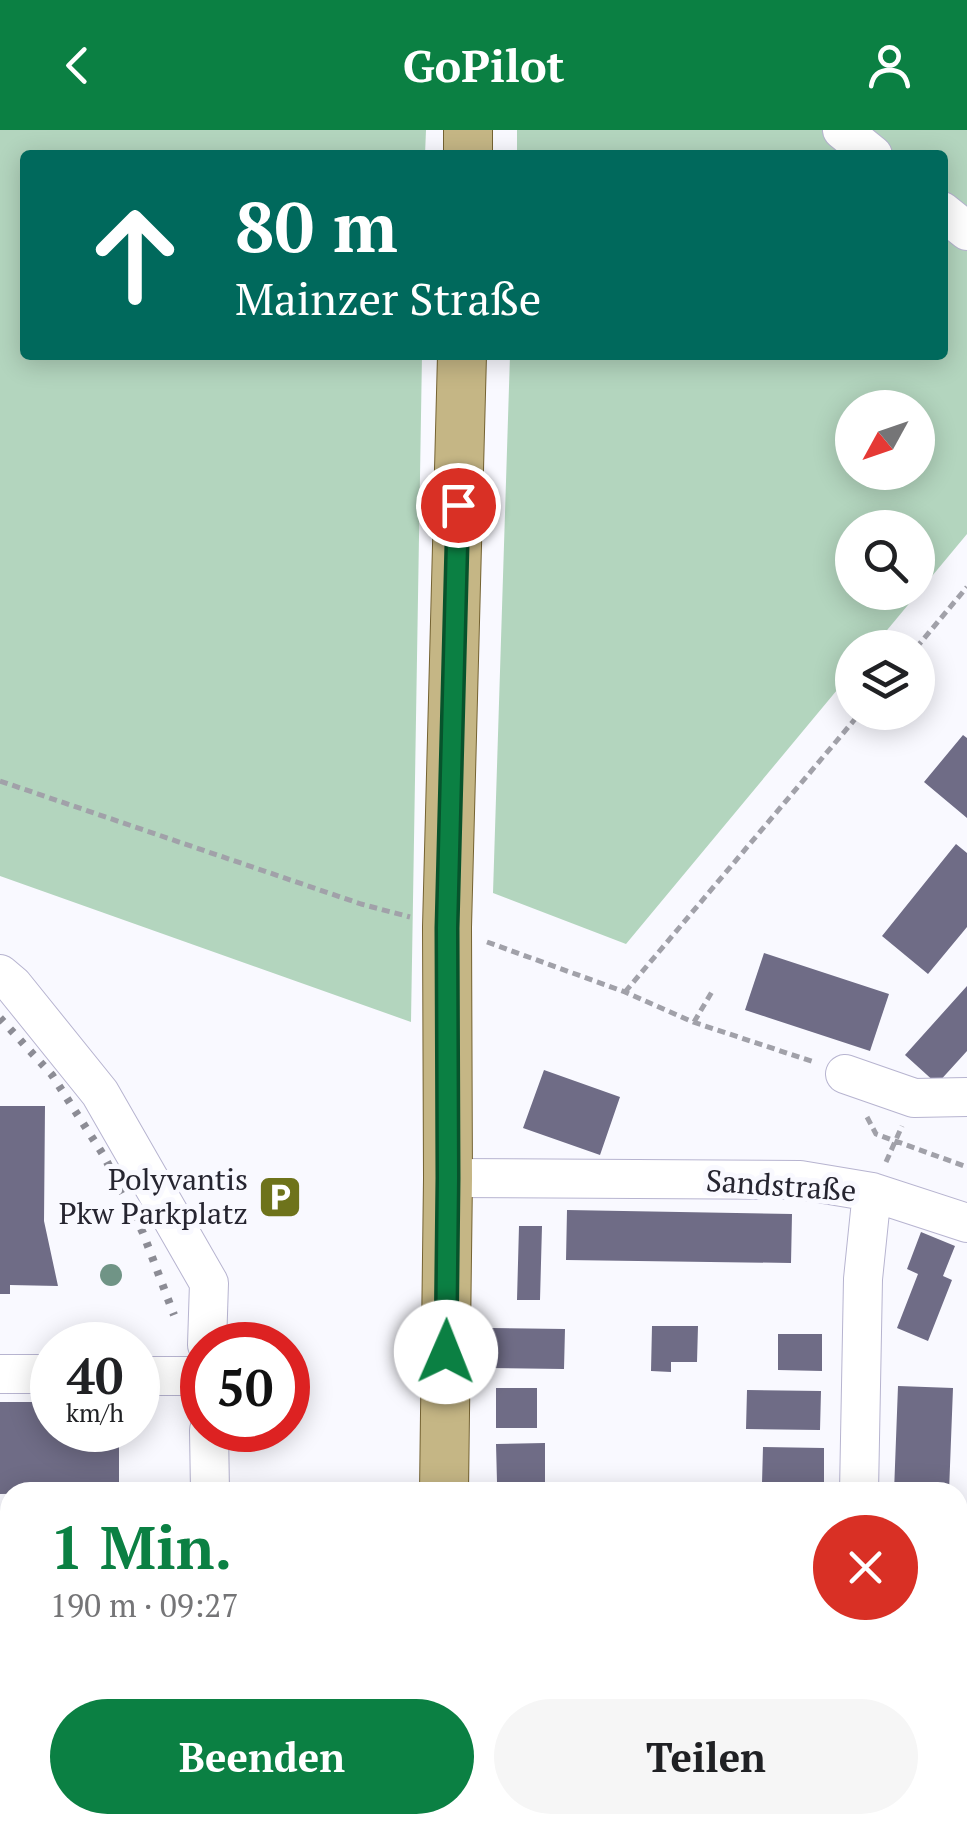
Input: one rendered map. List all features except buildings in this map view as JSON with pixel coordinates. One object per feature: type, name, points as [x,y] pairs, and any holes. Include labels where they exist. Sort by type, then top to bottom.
[{"type":"main road","points":[[444,1482],[447,928],[462,360]]},
{"type":"street","points":[[842,130],[867,150]]},
{"type":"street","points":[[0,974],[100,1093],[209,1283],[208,1322]]},
{"type":"street","points":[[846,1074],[914,1098],[967,1098]]},
{"type":"street","name":"Sandstraße","points":[[448,1178],[800,1180],[872,1192],[863,1279],[859,1482]]},
{"type":"street","points":[[872,1192],[967,1223]]},
{"type":"street","points":[[0,1374],[30,1374]]},
{"type":"street","points":[[209,1452],[210,1482]]},
{"type":"path","points":[[931,630],[967,586]]},
{"type":"path","points":[[626,992],[846,730]]},
{"type":"path","points":[[0,781],[361,904],[447,928],[626,992],[694,1022],[846,1074]]},
{"type":"path","points":[[694,1022],[713,990]]},
{"type":"path","points":[[896,1142],[967,1167]]},
{"type":"green space","points":[[0,130],[426,130],[425,150],[20,150],[20,360],[422,360],[411,1022],[0,876]]},
{"type":"green space","points":[[517,130],[967,130],[967,534],[935,572],[935,510],[835,510],[835,610],[904,610],[887,630],[835,630],[835,692],[626,944],[493,893],[510,360],[948,360],[948,150],[517,150]]},
{"type":"railway","points":[[0,1018],[52,1075],[104,1156],[143,1233],[174,1315]]},
{"type":"place","name":"Polyvantis Pkw Parkplatz","points":[[280,1197]]},
{"type":"route","points":[[446,1352],[447,928],[458,505]]}]
